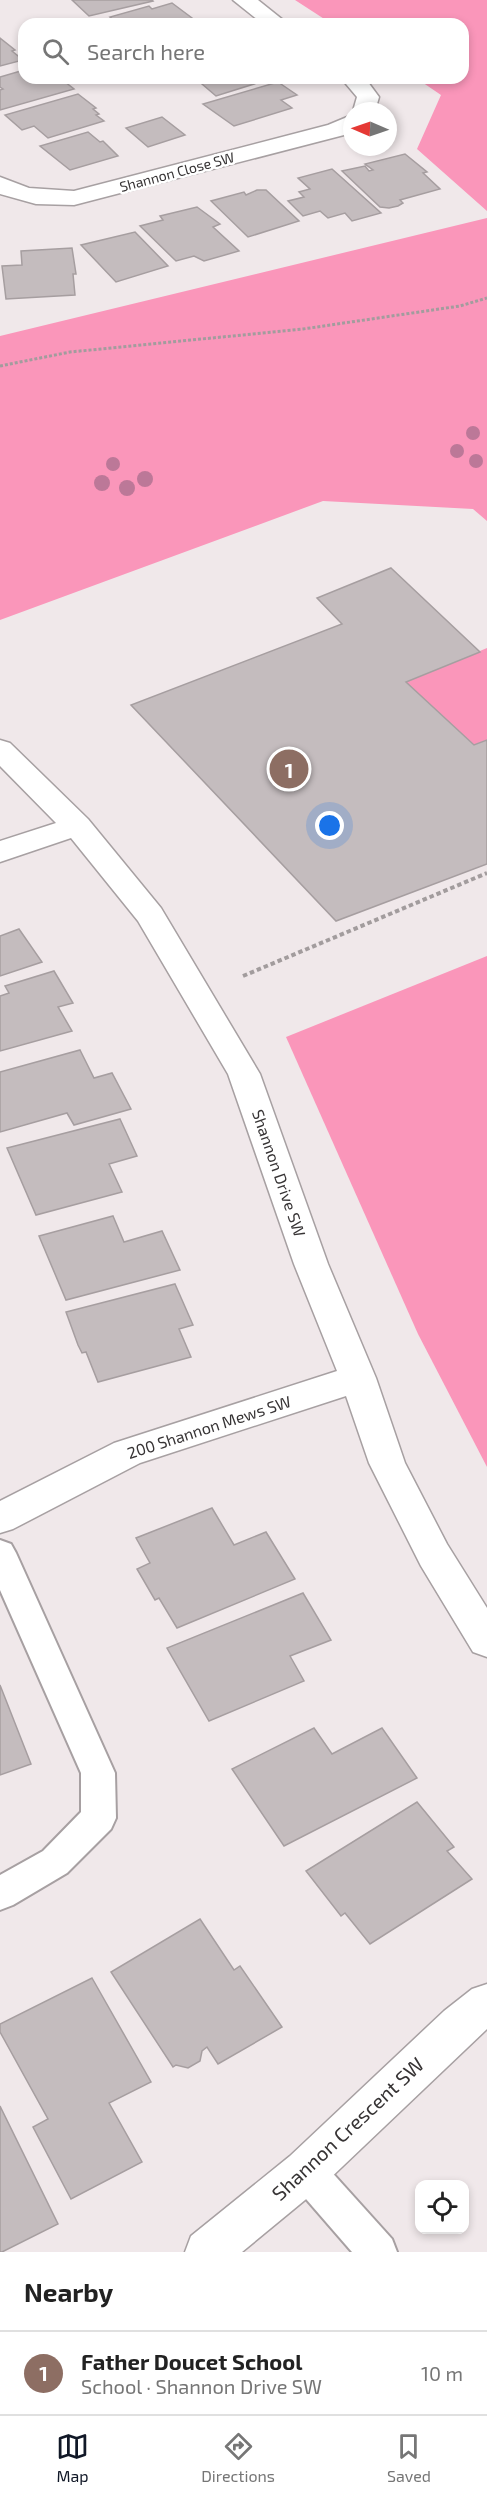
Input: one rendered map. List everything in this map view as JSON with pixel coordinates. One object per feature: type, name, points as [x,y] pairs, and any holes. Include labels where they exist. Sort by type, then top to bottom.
[{"type":"street","points":[[244,0],[269,18]]},
{"type":"street","points":[[359,84],[368,97],[367,102]]},
{"type":"street","name":"Shannon Close SW","points":[[0,184],[20,193],[38,197],[85,196],[343,126]]},
{"type":"street","name":"Shannon Drive SW","points":[[0,749],[77,826],[150,915],[244,1074],[311,1264],[358,1378],[387,1463],[434,1555],[487,1641]]},
{"type":"street","points":[[0,852],[77,826]]},
{"type":"street","name":"200 Shannon Mews SW","points":[[0,1518],[127,1453],[358,1378]]},
{"type":"street","name":"Shannon Crescent SW","points":[[207,2252],[306,2171],[459,2025],[487,2003]]},
{"type":"lane","points":[[0,1553],[98,1773],[99,1818],[55,1862],[0,1894]]},
{"type":"lane","points":[[306,2171],[378,2252]]},
{"type":"path","points":[[0,366],[70,352],[303,329],[460,306],[487,298]]},
{"type":"path","points":[[243,976],[487,873]]},
{"type":"shaded area","points":[[295,0],[487,0],[487,211],[417,149],[441,95],[425,84],[469,84],[469,18],[323,18]]},
{"type":"shaded area","points":[[487,218],[487,521],[473,509],[323,501],[0,620],[0,336]]},
{"type":"shaded area","points":[[487,648],[487,740],[474,745],[406,682]]},
{"type":"shaded area","points":[[487,956],[487,1467],[418,1334],[286,1037]]},
{"type":"building","points":[[72,0],[152,0],[153,1],[89,16]]},
{"type":"building","points":[[172,3],[192,18],[110,17],[149,6],[152,9]]},
{"type":"building","points":[[0,38],[15,50],[12,51],[18,56],[18,61],[0,66]]},
{"type":"building","points":[[18,72],[18,84],[68,84],[74,89],[0,110],[0,90],[3,89],[0,87],[0,77]]},
{"type":"building","points":[[202,84],[254,84],[216,96]]},
{"type":"building","points":[[271,84],[281,84],[297,95],[281,100],[292,108],[234,126],[203,104]]},
{"type":"building","points":[[78,94],[96,108],[93,109],[99,114],[96,115],[104,121],[48,138],[34,126],[22,130],[5,115]]},
{"type":"building","points":[[162,117],[185,135],[148,147],[126,128]]},
{"type":"building","points":[[88,132],[100,142],[103,141],[118,156],[70,170],[40,146]]},
{"type":"building","points":[[405,154],[427,172],[423,173],[440,189],[400,200],[403,203],[398,206],[380,207],[342,171],[365,166],[369,171],[373,170],[365,164]]},
{"type":"building","points":[[332,169],[381,213],[352,221],[345,213],[328,218],[320,211],[303,216],[288,201],[304,197],[299,192],[310,189],[298,178]]},
{"type":"building","points":[[257,190],[266,190],[299,221],[248,237],[211,201],[244,192],[246,195]]},
{"type":"building","points":[[197,207],[220,224],[213,227],[239,251],[204,261],[194,256],[176,261],[140,226],[163,220],[160,216]]},
{"type":"building","points":[[135,232],[168,266],[116,282],[81,245]]},
{"type":"building","points":[[72,248],[76,274],[73,274],[75,295],[6,299],[2,266],[22,265],[21,251]]},
{"type":"building","points":[[391,568],[480,652],[406,682],[474,745],[487,740],[487,864],[336,921],[131,705],[342,624],[317,598]]},
{"type":"building","points":[[19,929],[42,962],[0,976],[0,936]]},
{"type":"building","points":[[54,971],[73,1003],[58,1007],[72,1031],[0,1051],[0,996],[9,993],[5,986]]},
{"type":"building","points":[[80,1050],[94,1078],[112,1073],[131,1109],[74,1125],[67,1113],[0,1132],[0,1072]]},
{"type":"building","points":[[120,1119],[137,1156],[109,1164],[122,1192],[36,1215],[7,1148]]},
{"type":"building","points":[[113,1216],[124,1242],[162,1231],[180,1270],[66,1300],[39,1236]]},
{"type":"building","points":[[175,1284],[193,1325],[179,1329],[191,1357],[98,1382],[86,1352],[82,1353],[78,1345],[66,1312]]},
{"type":"building","points":[[212,1508],[234,1545],[266,1532],[295,1579],[177,1628],[159,1598],[155,1600],[137,1569],[150,1563],[136,1538]]},
{"type":"building","points":[[303,1593],[331,1640],[290,1656],[304,1681],[209,1721],[167,1648]]},
{"type":"building","points":[[0,1685],[31,1764],[0,1775]]},
{"type":"building","points":[[314,1728],[332,1754],[382,1728],[417,1778],[284,1846],[232,1769]]},
{"type":"building","points":[[417,1802],[454,1847],[447,1851],[472,1879],[370,1944],[345,1913],[341,1916],[306,1871]]},
{"type":"building","points":[[200,1919],[234,1970],[240,1966],[282,2027],[218,2064],[207,2047],[202,2051],[200,2061],[188,2068],[176,2065],[173,2067],[111,1972]]},
{"type":"building","points":[[92,1978],[151,2082],[109,2103],[142,2162],[71,2199],[33,2127],[48,2119],[0,2032],[0,2024]]},
{"type":"building","points":[[0,2106],[58,2224],[2,2252],[0,2252]]},
{"type":"place","name":"Father Doucet School","points":[[289,769]]}]
